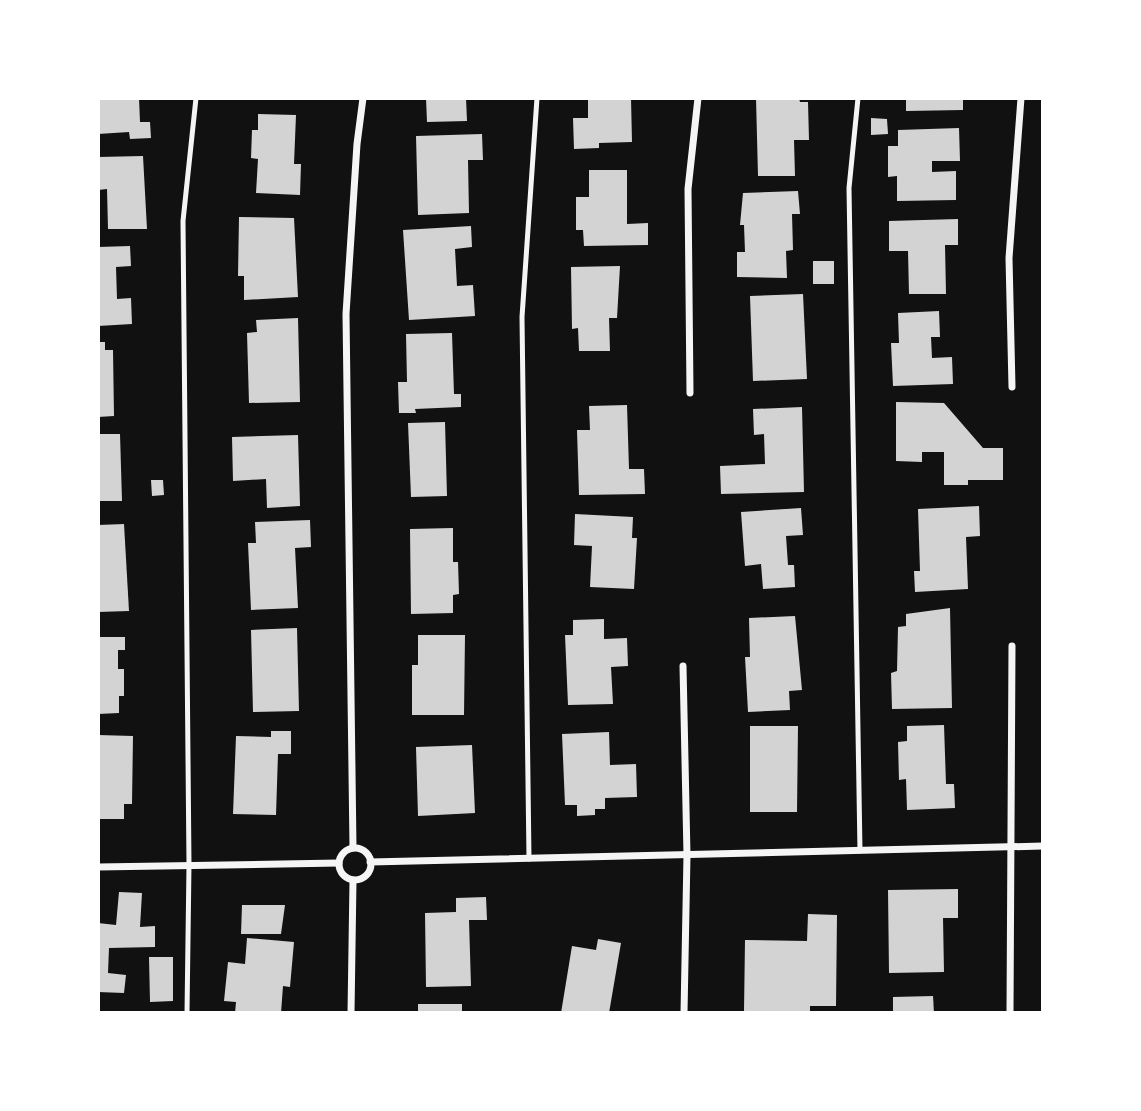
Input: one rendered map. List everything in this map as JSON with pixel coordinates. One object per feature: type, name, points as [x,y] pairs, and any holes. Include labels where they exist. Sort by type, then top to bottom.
[{"type":"street","points":[[353,848],[346,314],[357,144],[363,98]]},
{"type":"street","points":[[690,393],[688,189],[698,98]]},
{"type":"street","points":[[1012,387],[1009,258],[1021,98]]},
{"type":"street","points":[[1010,1013],[1012,646]]},
{"type":"street","points":[[683,666],[687,855],[684,1013]]},
{"type":"street","points":[[370,862],[1043,846]]},
{"type":"street","points":[[353,848],[365,851],[370,862],[367,875],[353,880],[344,875],[339,863],[345,851],[353,848]]},
{"type":"street","points":[[98,867],[339,863]]},
{"type":"street","points":[[351,1013],[353,880]]},
{"type":"lane","points":[[187,1013],[189,865],[183,220],[196,98]]},
{"type":"lane","points":[[529,859],[522,317],[537,98]]},
{"type":"lane","points":[[858,98],[849,188],[860,851]]},
{"type":"building","points":[[98,98],[139,98],[140,122],[150,122],[151,138],[130,139],[129,132],[98,134]]},
{"type":"building","points":[[426,98],[466,98],[467,121],[427,122]]},
{"type":"building","points":[[588,98],[631,98],[632,142],[599,143],[599,148],[574,149],[573,118],[588,118]]},
{"type":"building","points":[[756,98],[799,98],[800,102],[808,102],[809,140],[794,140],[795,176],[758,176]]},
{"type":"building","points":[[906,98],[963,98],[963,110],[906,111]]},
{"type":"building","points":[[258,114],[296,115],[294,164],[301,164],[300,195],[256,193],[258,159],[251,158],[252,130],[258,130]]},
{"type":"building","points":[[871,118],[887,119],[888,134],[871,135]]},
{"type":"building","points":[[959,128],[960,161],[932,161],[932,172],[956,171],[956,200],[897,201],[897,176],[888,177],[888,146],[898,146],[898,130]]},
{"type":"building","points":[[482,134],[483,160],[468,160],[469,213],[418,215],[416,136]]},
{"type":"building","points":[[143,156],[147,229],[108,229],[107,189],[98,190],[98,157]]},
{"type":"building","points":[[589,170],[627,170],[627,224],[648,223],[648,245],[584,246],[583,230],[576,230],[576,197],[589,197]]},
{"type":"building","points":[[798,191],[800,214],[792,214],[793,250],[786,251],[787,278],[737,277],[737,252],[745,252],[744,225],[740,225],[743,193]]},
{"type":"building","points":[[239,217],[294,218],[298,297],[244,300],[244,276],[238,276]]},
{"type":"building","points":[[958,219],[958,245],[945,245],[946,294],[909,294],[908,251],[889,251],[889,221]]},
{"type":"building","points":[[471,226],[472,247],[455,249],[457,286],[473,285],[475,316],[409,320],[403,230]]},
{"type":"building","points":[[130,246],[131,266],[116,267],[117,299],[131,298],[132,324],[98,326],[98,247]]},
{"type":"building","points":[[813,261],[834,261],[834,284],[813,284]]},
{"type":"building","points":[[620,266],[617,318],[609,318],[610,351],[579,351],[578,328],[572,329],[571,267]]},
{"type":"building","points":[[803,294],[807,379],[753,381],[750,296]]},
{"type":"building","points":[[939,311],[940,337],[931,337],[932,358],[952,357],[953,384],[893,386],[891,343],[899,343],[898,313]]},
{"type":"building","points":[[298,318],[300,402],[249,403],[247,333],[257,332],[256,320]]},
{"type":"building","points":[[452,333],[454,394],[461,394],[461,407],[415,409],[416,413],[399,413],[398,382],[407,382],[406,334]]},
{"type":"building","points":[[98,342],[105,342],[105,350],[113,350],[114,416],[98,417]]},
{"type":"building","points":[[896,402],[944,403],[983,448],[1003,448],[1003,480],[968,480],[968,485],[944,485],[944,452],[922,452],[922,462],[896,461]]},
{"type":"building","points":[[627,405],[629,469],[644,469],[645,494],[579,495],[577,430],[590,430],[589,406]]},
{"type":"building","points":[[802,407],[804,492],[721,494],[720,466],[765,464],[764,434],[754,435],[753,409]]},
{"type":"building","points":[[445,422],[447,496],[411,497],[408,423]]},
{"type":"building","points":[[98,434],[120,434],[122,501],[98,501]]},
{"type":"building","points":[[298,435],[300,506],[267,508],[266,479],[233,481],[232,437]]},
{"type":"building","points":[[151,480],[163,480],[164,495],[152,496]]},
{"type":"building","points":[[979,506],[980,536],[966,537],[968,589],[915,592],[914,571],[920,571],[918,509]]},
{"type":"building","points":[[801,508],[803,535],[786,536],[788,565],[794,565],[795,587],[763,589],[761,564],[745,566],[741,512]]},
{"type":"building","points":[[575,514],[633,517],[632,538],[637,538],[634,589],[590,587],[592,546],[574,545]]},
{"type":"building","points":[[310,520],[311,547],[295,548],[298,608],[251,610],[248,543],[256,543],[255,522]]},
{"type":"building","points":[[124,524],[129,611],[98,612],[98,525]]},
{"type":"building","points":[[453,528],[453,562],[458,562],[459,594],[453,595],[453,613],[411,614],[410,529]]},
{"type":"building","points":[[950,608],[952,708],[892,709],[891,673],[897,671],[898,627],[906,626],[906,614]]},
{"type":"building","points":[[795,616],[802,690],[789,691],[790,710],[748,712],[745,657],[750,657],[749,618]]},
{"type":"building","points":[[604,619],[604,639],[627,638],[628,666],[611,667],[613,704],[568,705],[565,635],[573,635],[573,620]]},
{"type":"building","points":[[297,628],[299,711],[253,712],[251,630]]},
{"type":"building","points":[[418,635],[465,635],[464,715],[412,715],[412,665],[418,665]]},
{"type":"building","points":[[98,637],[125,637],[125,650],[118,650],[118,669],[124,669],[124,696],[119,696],[119,713],[98,714]]},
{"type":"building","points":[[944,725],[946,784],[954,784],[955,808],[907,810],[906,779],[899,780],[898,742],[907,741],[907,726]]},
{"type":"building","points":[[750,726],[798,726],[797,812],[750,812]]},
{"type":"building","points":[[271,731],[291,731],[291,754],[278,754],[276,815],[233,814],[236,736],[271,737]]},
{"type":"building","points":[[609,732],[610,765],[636,764],[637,797],[605,798],[605,809],[595,809],[595,815],[577,816],[577,805],[565,805],[562,734]]},
{"type":"building","points":[[98,735],[133,736],[132,804],[124,804],[124,819],[98,819]]},
{"type":"building","points":[[472,745],[475,813],[418,816],[416,747]]},
{"type":"building","points":[[958,889],[958,918],[943,918],[944,972],[889,973],[888,890]]},
{"type":"building","points":[[119,892],[142,893],[140,927],[155,926],[155,947],[109,948],[108,973],[126,975],[124,993],[98,992],[98,923],[116,925]]},
{"type":"building","points":[[486,897],[487,920],[469,920],[471,986],[426,987],[425,913],[456,912],[456,898]]},
{"type":"building","points":[[242,905],[285,905],[281,934],[241,934]]},
{"type":"building","points":[[808,914],[837,915],[836,1006],[810,1006],[810,1013],[744,1011],[745,940],[807,941]]},
{"type":"building","points":[[247,938],[294,942],[290,987],[283,986],[281,1013],[235,1013],[236,1002],[224,1001],[228,962],[245,964]]},
{"type":"building","points":[[598,939],[621,943],[609,1013],[561,1013],[572,946],[596,950]]},
{"type":"building","points":[[149,957],[173,957],[173,1001],[150,1002]]},
{"type":"building","points":[[933,996],[934,1013],[893,1013],[893,997]]},
{"type":"building","points":[[418,1004],[462,1004],[462,1013],[418,1013]]}]
